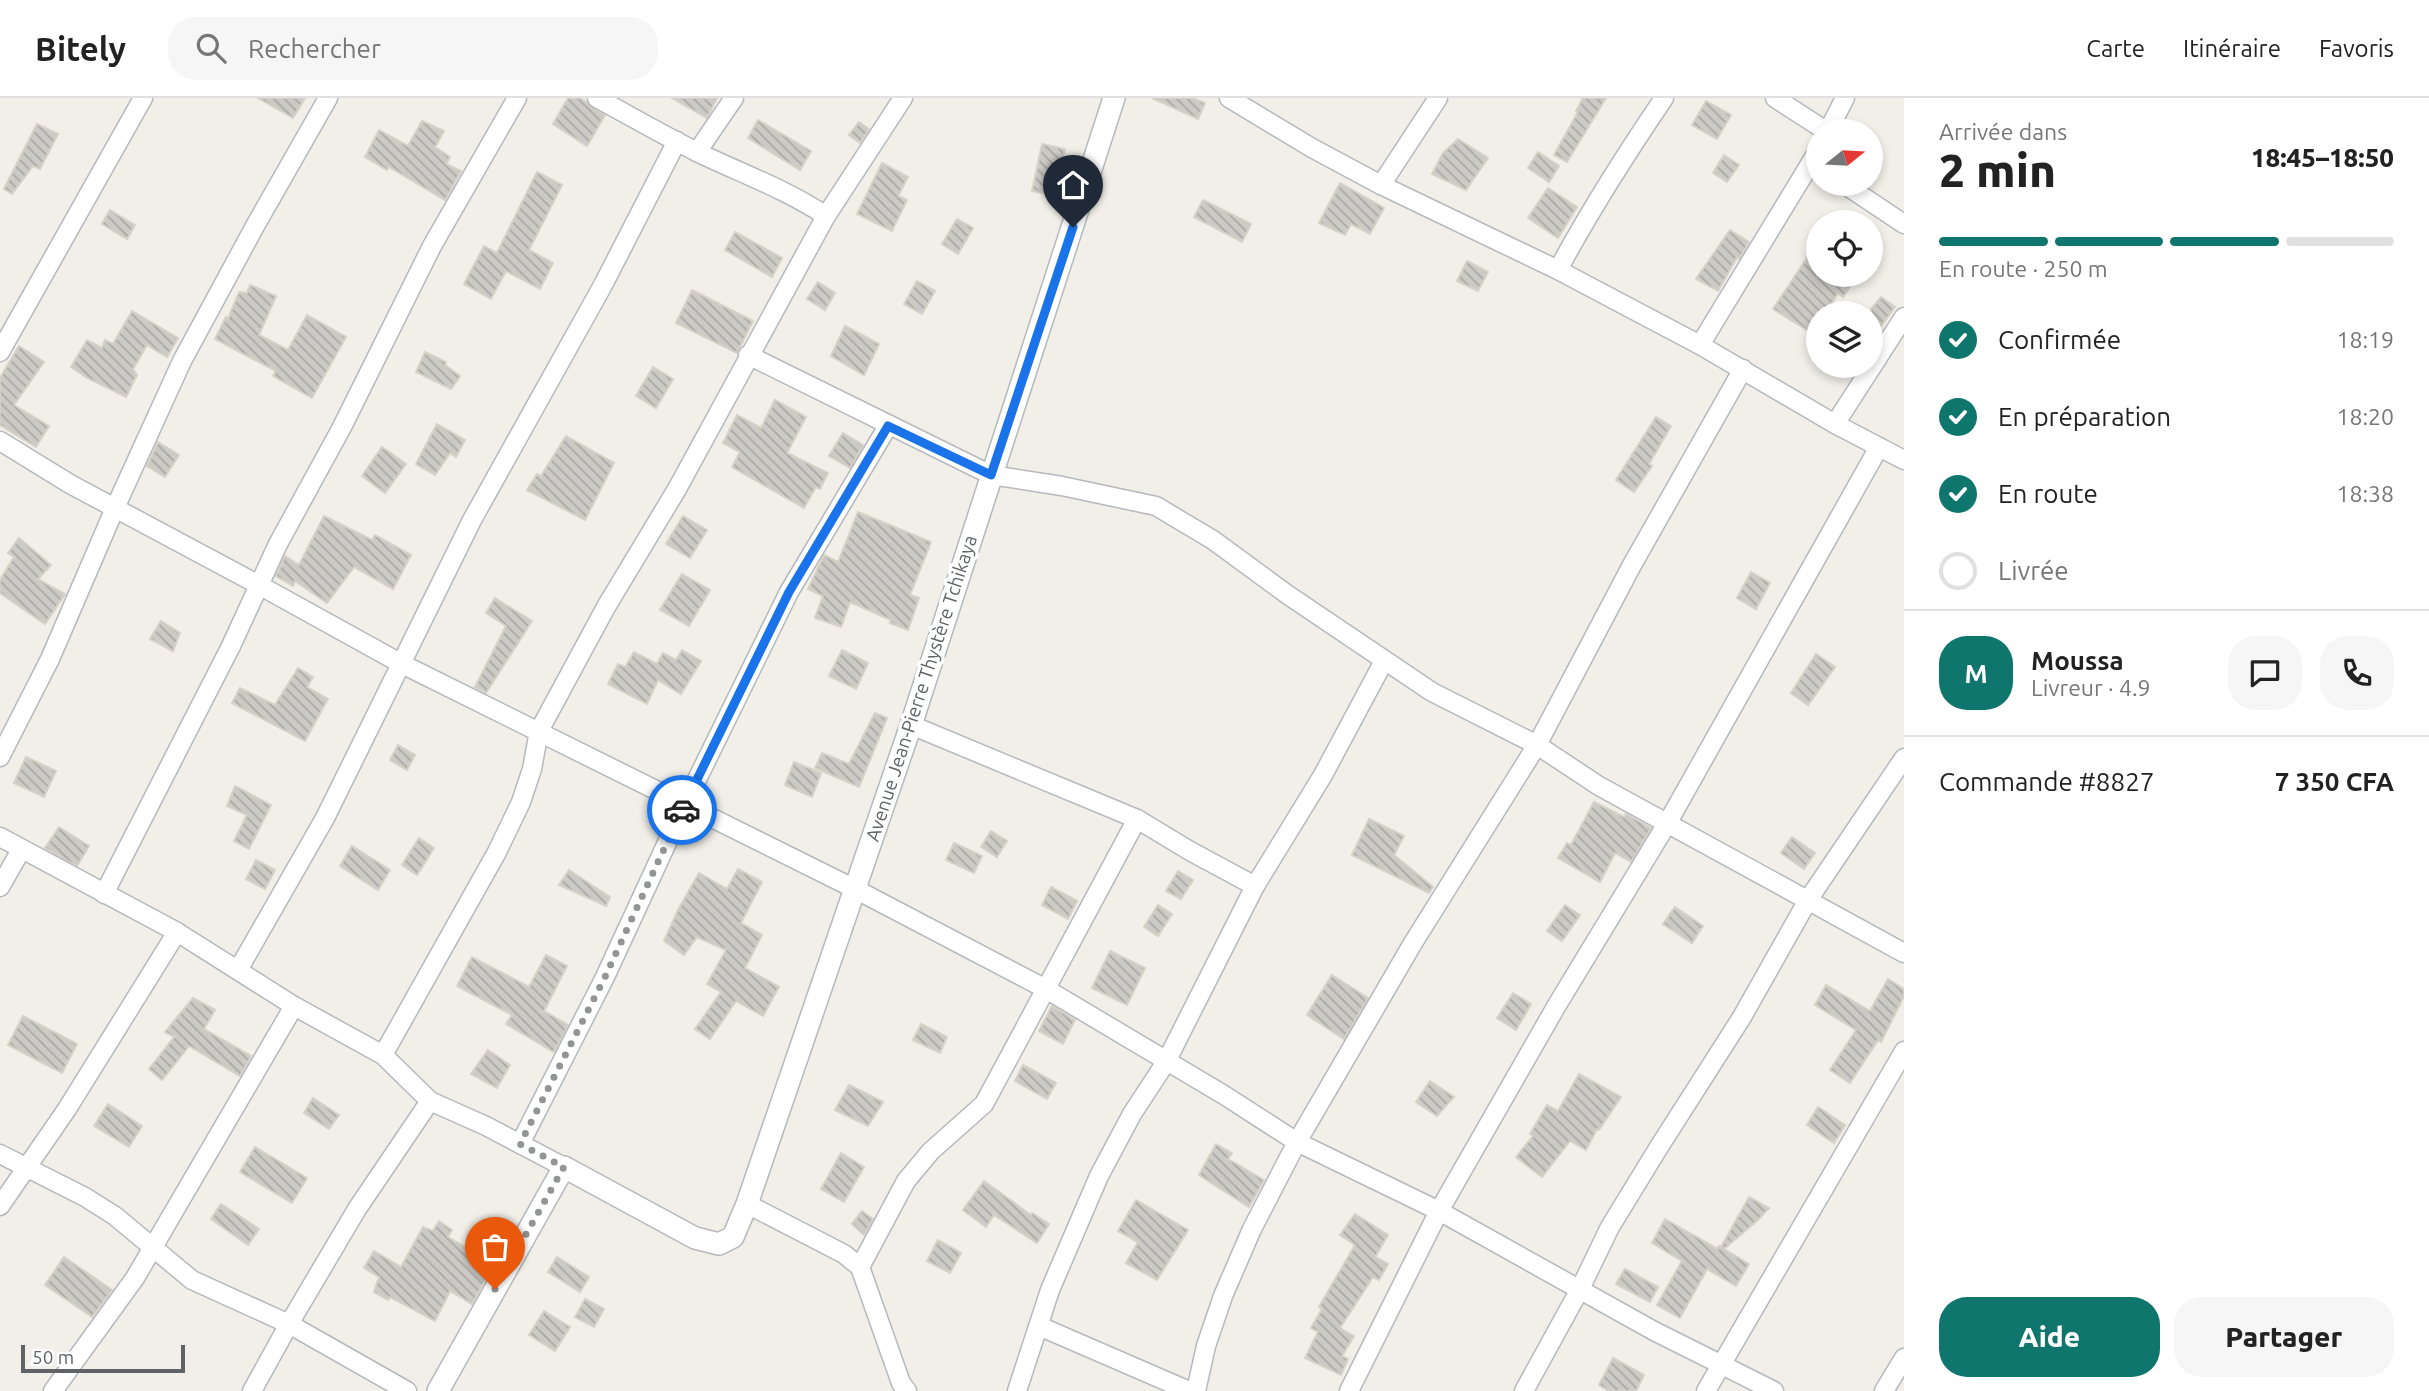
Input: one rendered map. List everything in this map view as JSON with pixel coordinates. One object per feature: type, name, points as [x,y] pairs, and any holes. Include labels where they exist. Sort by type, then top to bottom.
[{"type":"street","points":[[0,352],[143,98]]},
{"type":"street","points":[[0,757],[50,659],[182,361],[328,98]]},
{"type":"street","points":[[104,894],[231,646],[278,544],[342,427],[432,246],[517,98]]},
{"type":"street","points":[[597,98],[697,152],[762,181],[827,216]]},
{"type":"street","points":[[697,152],[734,98]]},
{"type":"street","points":[[383,1055],[503,839],[521,802],[532,769],[539,731],[606,607],[677,489],[748,355],[827,216],[903,98]]},
{"type":"street","name":"Avenue Jean-Pierre Thystère Tchikaya","points":[[564,1167],[695,1238],[719,1244],[733,1237],[747,1205],[911,724],[1115,98]]},
{"type":"street","points":[[1232,98],[1312,148],[1381,185],[1558,270],[1700,345],[1835,424],[1904,460]]},
{"type":"street","points":[[1381,185],[1438,98]]},
{"type":"street","points":[[1558,270],[1620,162],[1664,98]]},
{"type":"street","points":[[1775,98],[1808,119]]},
{"type":"street","points":[[1834,119],[1845,98]]},
{"type":"street","points":[[238,970],[324,818],[472,520],[603,285],[677,141]]},
{"type":"street","points":[[1700,345],[1806,176]]},
{"type":"street","points":[[1862,196],[1904,224]]},
{"type":"street","points":[[1835,424],[1904,317]]},
{"type":"street","points":[[748,355],[991,475],[1062,486],[1156,506],[1213,540],[1288,595],[1432,692],[1537,745],[1599,786],[1904,953]]},
{"type":"street","points":[[1196,1391],[1206,1346],[1223,1296],[1252,1229],[1297,1142],[1413,943],[1537,745],[1632,565],[1743,369]]},
{"type":"street","points":[[520,1144],[605,977],[684,806],[789,592],[888,426]]},
{"type":"street","points":[[0,441],[70,484],[400,663],[855,889],[1046,989],[1224,1095],[1297,1142],[1439,1211],[1719,1365],[1774,1391]]},
{"type":"street","points":[[1349,1391],[1439,1211],[1557,1005],[1668,822],[1879,447]]},
{"type":"street","points":[[1017,1391],[1050,1290],[1099,1176],[1132,1114],[1166,1062],[1255,886],[1323,775],[1384,661]]},
{"type":"street","points":[[911,724],[1137,819],[1255,886]]},
{"type":"street","points":[[1524,1391],[1611,1227],[1658,1147],[1742,1017],[1808,900],[1904,758]]},
{"type":"street","points":[[860,1267],[906,1181],[931,1151],[984,1104],[1137,819]]},
{"type":"street","points":[[0,837],[177,932],[294,1006],[383,1055],[430,1101],[486,1126],[564,1167],[438,1391]]},
{"type":"street","points":[[0,887],[21,850]]},
{"type":"street","points":[[0,1206],[28,1168],[177,932]]},
{"type":"street","points":[[53,1391],[135,1278],[294,1006]]},
{"type":"street","points":[[1706,1391],[1904,1051]]},
{"type":"street","points":[[252,1391],[357,1209],[430,1101]]},
{"type":"street","points":[[0,1154],[85,1197],[115,1216],[192,1280],[289,1324],[407,1391]]},
{"type":"street","points":[[747,1205],[844,1254],[860,1267],[901,1383],[907,1391]]},
{"type":"street","points":[[1039,1326],[1189,1391]]},
{"type":"street","points":[[1884,1391],[1904,1358]]},
{"type":"building","points":[[258,98],[305,98],[293,118]]},
{"type":"building","points":[[568,98],[580,98],[605,115],[587,146],[553,124]]},
{"type":"building","points":[[672,98],[717,98],[707,118]]},
{"type":"building","points":[[1152,98],[1192,98],[1205,103],[1198,119]]},
{"type":"building","points":[[1583,98],[1606,98],[1567,162],[1554,155]]},
{"type":"building","points":[[1706,101],[1731,115],[1717,139],[1692,125]]},
{"type":"building","points":[[758,120],[811,151],[800,170],[748,138]]},
{"type":"building","points":[[422,121],[444,131],[435,147],[450,157],[446,164],[461,171],[445,200],[389,167],[387,170],[365,157],[379,130],[408,146]]},
{"type":"building","points":[[859,122],[869,129],[860,143],[849,135]]},
{"type":"building","points":[[37,124],[58,134],[40,169],[33,166],[12,194],[4,189]]},
{"type":"building","points":[[1458,139],[1488,158],[1466,190],[1432,174],[1443,153]]},
{"type":"building","points":[[1042,144],[1065,149],[1055,196],[1032,191]]},
{"type":"building","points":[[1538,152],[1559,166],[1549,182],[1528,168]]},
{"type":"building","points":[[1724,155],[1739,165],[1727,182],[1713,173]]},
{"type":"building","points":[[882,163],[908,177],[898,196],[907,200],[892,231],[857,214]]},
{"type":"building","points":[[537,172],[562,185],[529,250],[553,263],[540,289],[506,271],[491,299],[464,284],[484,246],[497,253]]},
{"type":"building","points":[[1340,183],[1384,208],[1370,234],[1351,224],[1345,235],[1319,223]]},
{"type":"building","points":[[1548,188],[1577,207],[1558,238],[1528,218]]},
{"type":"building","points":[[1203,200],[1251,224],[1242,242],[1194,217]]},
{"type":"building","points":[[110,210],[135,225],[127,239],[102,224]]},
{"type":"building","points":[[957,219],[973,228],[958,254],[942,244]]},
{"type":"building","points":[[1730,230],[1749,242],[1739,259],[1737,257],[1718,291],[1696,279]]},
{"type":"building","points":[[735,232],[782,258],[772,277],[725,250]]},
{"type":"building","points":[[1806,259],[1806,287],[1850,287],[1843,297],[1838,293],[1833,301],[1806,301],[1806,330],[1773,309]]},
{"type":"building","points":[[1467,261],[1488,272],[1478,291],[1457,281]]},
{"type":"building","points":[[917,281],[935,291],[922,314],[904,304]]},
{"type":"building","points":[[818,282],[835,293],[825,310],[807,299]]},
{"type":"building","points":[[250,285],[276,296],[259,335],[288,350],[307,315],[346,337],[312,398],[273,376],[276,371],[215,339],[226,317],[228,319],[239,292],[247,293]]},
{"type":"building","points":[[692,290],[753,321],[737,353],[676,323]]},
{"type":"building","points":[[1881,297],[1895,307],[1883,324],[1883,301],[1878,301]]},
{"type":"building","points":[[132,311],[178,338],[167,357],[147,345],[133,369],[137,375],[126,397],[71,367],[87,340],[102,348],[105,340],[113,344]]},
{"type":"building","points":[[845,326],[879,344],[864,375],[831,356]]},
{"type":"building","points":[[19,346],[44,362],[14,405],[49,426],[36,447],[0,425],[0,378]]},
{"type":"building","points":[[425,352],[446,362],[445,365],[460,376],[451,389],[416,372]]},
{"type":"building","points":[[653,367],[673,379],[656,408],[636,396]]},
{"type":"building","points":[[775,400],[806,417],[787,453],[828,473],[820,489],[816,487],[804,508],[732,467],[740,452],[723,443],[737,415],[761,428]]},
{"type":"building","points":[[1656,417],[1671,426],[1649,464],[1652,466],[1634,492],[1616,480]]},
{"type":"building","points":[[437,424],[465,440],[456,457],[450,453],[435,475],[416,464]]},
{"type":"building","points":[[843,433],[863,445],[850,468],[829,456]]},
{"type":"building","points":[[566,436],[614,463],[585,520],[527,490],[537,474],[541,476]]},
{"type":"building","points":[[158,442],[179,455],[165,477],[147,466]]},
{"type":"building","points":[[382,447],[406,464],[385,493],[362,476]]},
{"type":"building","points":[[858,512],[931,542],[910,595],[919,598],[908,630],[850,602],[841,627],[815,618],[823,596],[808,589],[824,555],[838,562]]},
{"type":"building","points":[[324,516],[372,540],[375,535],[411,555],[393,589],[354,567],[327,603],[295,581],[293,586],[276,576],[285,556],[299,565]]},
{"type":"building","points":[[683,516],[707,530],[690,558],[666,544]]},
{"type":"building","points":[[19,538],[51,565],[38,579],[65,594],[45,624],[0,593],[0,580],[14,557],[8,553]]},
{"type":"building","points":[[1751,572],[1770,583],[1756,609],[1737,598]]},
{"type":"building","points":[[682,574],[710,590],[689,626],[660,610]]},
{"type":"building","points":[[495,598],[532,621],[486,693],[475,687],[506,626],[486,613]]},
{"type":"building","points":[[161,621],[180,633],[173,651],[150,639]]},
{"type":"building","points":[[682,650],[701,661],[681,694],[658,680],[647,704],[608,684],[618,664],[625,667],[634,652],[657,664],[663,653],[676,660]]},
{"type":"building","points":[[842,650],[868,663],[856,689],[829,676]]},
{"type":"building","points":[[1816,654],[1835,667],[1808,705],[1791,693]]},
{"type":"building","points":[[298,668],[313,677],[307,687],[328,699],[305,741],[232,703],[240,688],[275,705]]},
{"type":"building","points":[[875,713],[887,718],[859,787],[815,768],[822,753],[849,764]]},
{"type":"building","points":[[398,745],[415,755],[407,770],[390,760]]},
{"type":"building","points":[[26,757],[56,771],[44,797],[14,783]]},
{"type":"building","points":[[794,762],[821,773],[812,797],[785,785]]},
{"type":"building","points":[[235,786],[271,805],[249,849],[234,841],[247,815],[227,806]]},
{"type":"building","points":[[1594,802],[1624,817],[1626,814],[1651,828],[1631,862],[1615,853],[1600,882],[1558,858],[1567,843],[1571,845]]},
{"type":"building","points":[[1369,819],[1404,836],[1394,855],[1433,887],[1429,893],[1352,855]]},
{"type":"building","points":[[59,827],[89,846],[77,866],[45,848]]},
{"type":"building","points":[[991,831],[1007,841],[997,857],[981,847]]},
{"type":"building","points":[[1792,837],[1815,853],[1804,869],[1781,853]]},
{"type":"building","points":[[419,838],[434,848],[417,875],[402,865]]},
{"type":"building","points":[[954,843],[982,856],[974,873],[946,860]]},
{"type":"building","points":[[352,846],[390,870],[378,890],[340,866]]},
{"type":"building","points":[[256,860],[275,870],[265,889],[246,879]]},
{"type":"building","points":[[738,869],[762,882],[741,923],[762,935],[745,968],[779,987],[763,1016],[736,1001],[710,1039],[695,1029],[721,992],[707,984],[726,950],[697,937],[684,955],[664,941],[699,873],[727,889]]},
{"type":"building","points":[[569,870],[610,897],[606,906],[559,885]]},
{"type":"building","points":[[1178,871],[1193,880],[1181,899],[1166,891]]},
{"type":"building","points":[[1051,887],[1077,901],[1068,919],[1042,905]]},
{"type":"building","points":[[1158,905],[1172,914],[1158,936],[1144,927]]},
{"type":"building","points":[[1565,905],[1580,915],[1562,941],[1547,931]]},
{"type":"building","points":[[1675,907],[1703,926],[1692,943],[1663,924]]},
{"type":"building","points":[[1110,951],[1145,968],[1127,1005],[1092,988]]},
{"type":"building","points":[[546,955],[567,966],[544,1011],[568,1025],[554,1052],[506,1024],[512,1015],[457,986],[472,957],[529,987]]},
{"type":"building","points":[[1332,975],[1368,998],[1344,1039],[1307,1015]]},
{"type":"building","points":[[1888,979],[1904,989],[1904,996],[1881,1042],[1878,1040],[1850,1083],[1830,1070],[1856,1030],[1815,1005],[1826,985],[1870,1011]]},
{"type":"building","points":[[1513,993],[1531,1004],[1516,1030],[1497,1018]]},
{"type":"building","points":[[193,998],[215,1010],[204,1029],[251,1056],[240,1076],[189,1046],[162,1080],[149,1069],[174,1037],[165,1032]]},
{"type":"building","points":[[1052,1006],[1075,1020],[1063,1044],[1039,1031]]},
{"type":"building","points":[[23,1016],[77,1044],[62,1073],[8,1045]]},
{"type":"building","points":[[921,1024],[947,1037],[940,1053],[913,1040]]},
{"type":"building","points":[[488,1050],[510,1065],[497,1088],[471,1074]]},
{"type":"building","points":[[1023,1065],[1056,1083],[1047,1099],[1015,1081]]},
{"type":"building","points":[[1579,1074],[1621,1097],[1599,1130],[1597,1129],[1586,1150],[1570,1141],[1542,1177],[1516,1157],[1533,1136],[1530,1134],[1547,1105],[1558,1111]]},
{"type":"building","points":[[1430,1081],[1454,1097],[1437,1116],[1416,1102]]},
{"type":"building","points":[[849,1085],[883,1102],[868,1126],[835,1110]]},
{"type":"building","points":[[313,1098],[339,1115],[329,1129],[304,1113]]},
{"type":"building","points":[[108,1104],[142,1126],[129,1147],[94,1126]]},
{"type":"building","points":[[1818,1107],[1845,1125],[1834,1143],[1807,1125]]},
{"type":"building","points":[[1216,1144],[1232,1153],[1228,1159],[1264,1180],[1249,1207],[1199,1175]]},
{"type":"building","points":[[255,1147],[307,1178],[292,1203],[240,1172]]},
{"type":"building","points":[[841,1153],[864,1167],[844,1202],[821,1189]]},
{"type":"building","points":[[984,1181],[1031,1215],[1032,1213],[1049,1224],[1037,1243],[994,1215],[986,1227],[963,1210]]},
{"type":"building","points":[[1749,1197],[1769,1208],[1724,1249],[1749,1264],[1736,1286],[1707,1269],[1680,1318],[1657,1305],[1682,1261],[1652,1243],[1665,1219],[1718,1249]]},
{"type":"building","points":[[1136,1200],[1188,1230],[1157,1280],[1126,1263],[1138,1242],[1118,1231]]},
{"type":"building","points":[[221,1204],[259,1229],[248,1245],[211,1219]]},
{"type":"building","points":[[862,1211],[873,1219],[864,1235],[852,1224]]},
{"type":"building","points":[[1355,1214],[1388,1235],[1375,1257],[1388,1264],[1379,1280],[1373,1277],[1340,1328],[1354,1336],[1342,1356],[1348,1359],[1341,1375],[1305,1358],[1318,1332],[1311,1328],[1322,1309],[1319,1307],[1355,1245],[1340,1235]]},
{"type":"building","points":[[439,1221],[452,1230],[448,1237],[494,1264],[472,1304],[450,1291],[435,1321],[390,1297],[388,1300],[374,1292],[379,1277],[364,1268],[374,1251],[401,1267],[423,1227],[433,1231]]},
{"type":"building","points":[[938,1240],[961,1253],[950,1273],[927,1261]]},
{"type":"building","points":[[64,1257],[112,1290],[92,1317],[45,1285]]},
{"type":"building","points":[[557,1257],[589,1277],[580,1292],[548,1272]]},
{"type":"building","points":[[1625,1269],[1658,1287],[1650,1302],[1616,1284]]},
{"type":"building","points":[[585,1299],[604,1309],[594,1327],[575,1317]]},
{"type":"building","points":[[544,1311],[570,1327],[555,1351],[529,1335]]},
{"type":"building","points":[[1613,1358],[1644,1375],[1636,1391],[1609,1391],[1599,1385]]},
{"type":"way so far","points":[[495,1289],[564,1167],[520,1144],[605,977],[682,810]]},
{"type":"route","points":[[682,810],[789,592],[888,426],[991,475],[1073,227]]}]
